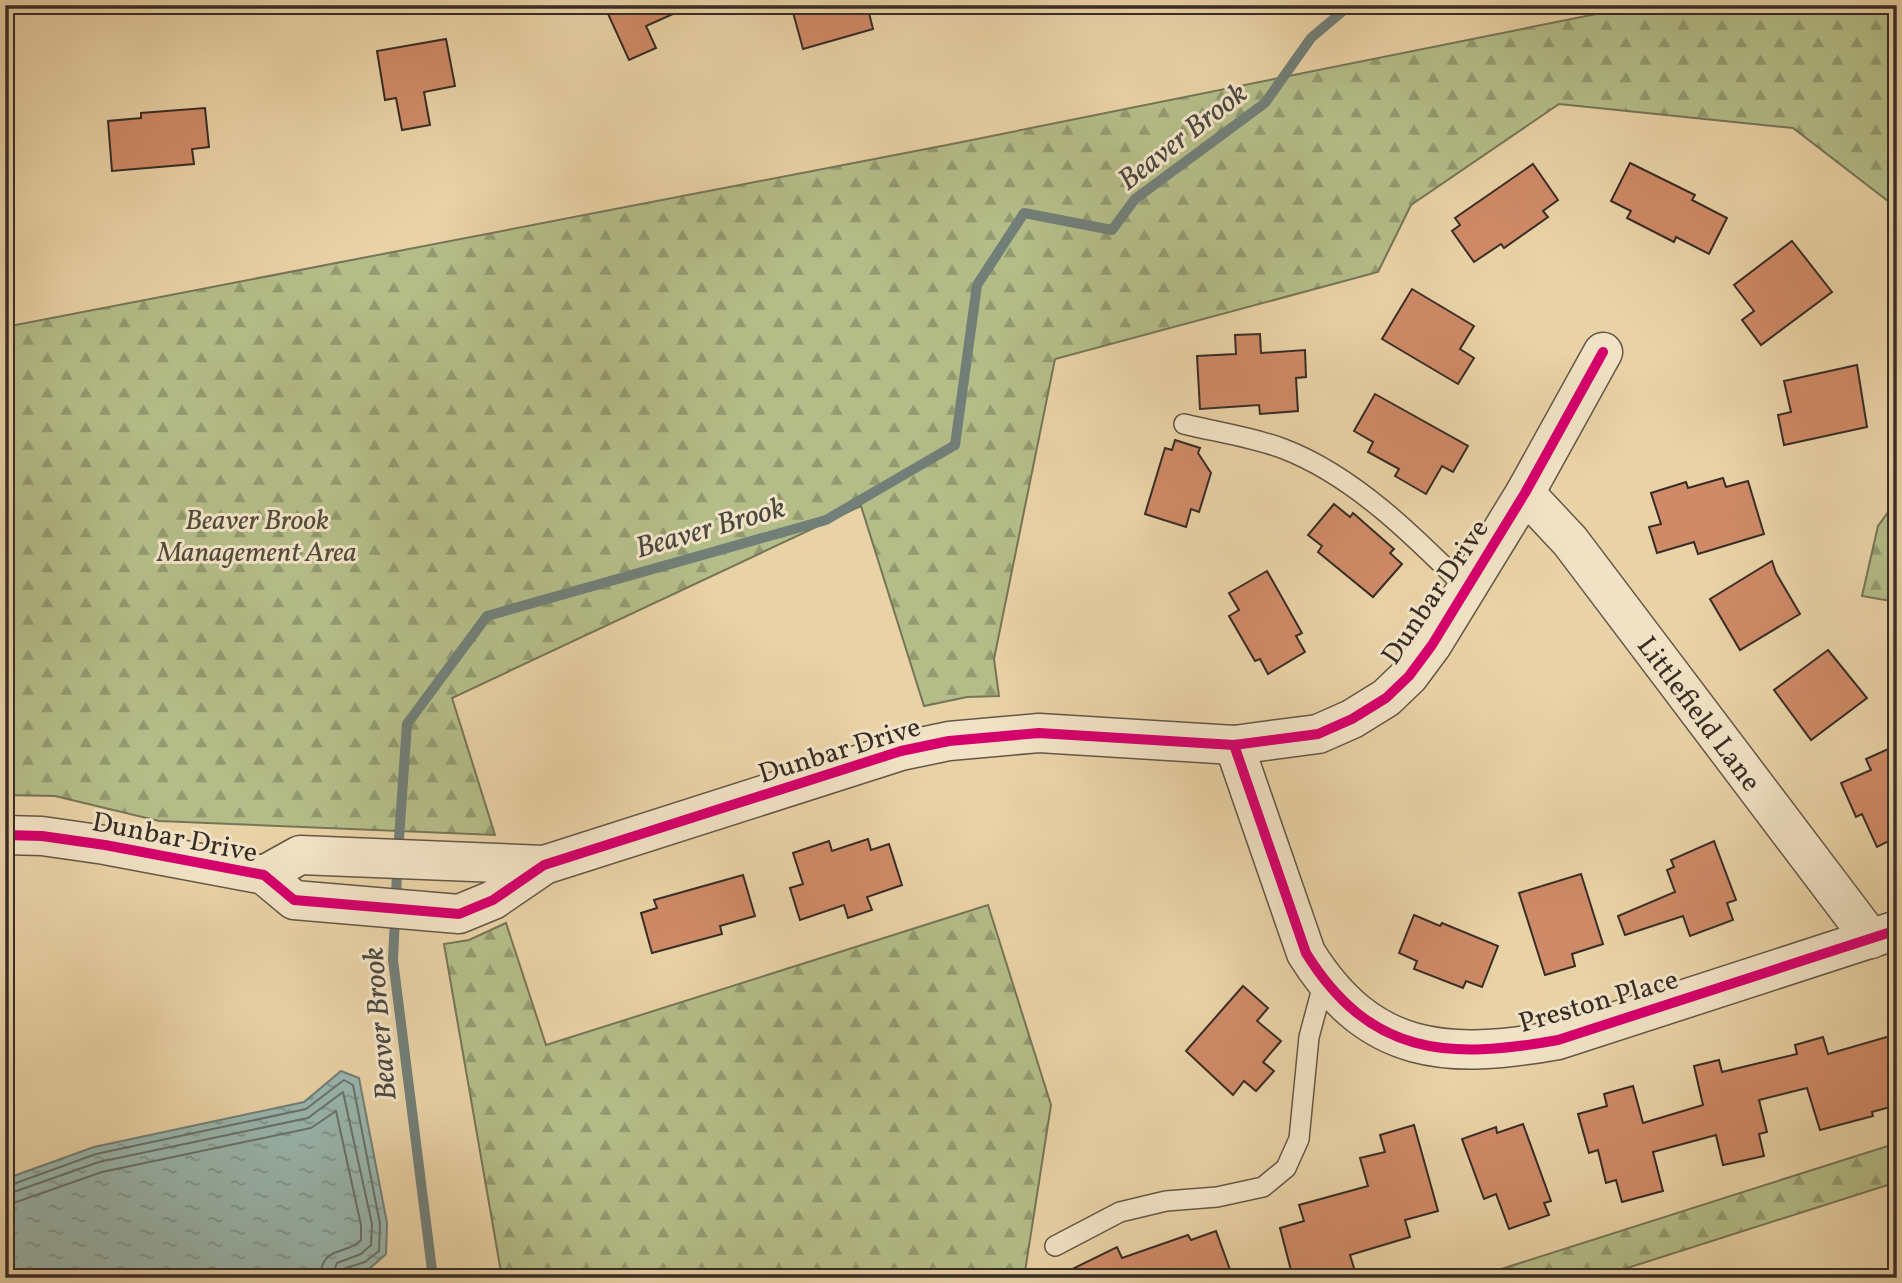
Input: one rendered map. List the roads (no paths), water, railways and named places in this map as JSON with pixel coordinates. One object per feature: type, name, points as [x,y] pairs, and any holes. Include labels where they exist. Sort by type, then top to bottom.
[{"type":"street","name":"Dunbar Drive","points":[[5,835],[42,836],[105,845],[264,875],[294,900],[337,906],[459,914],[493,900],[544,865],[901,751],[949,741],[1039,733],[1234,745],[1318,734],[1386,698],[1409,676],[1432,645],[1525,493],[1603,352]]},
{"type":"street","name":"Littlefield Lane","points":[[1525,493],[1570,541],[1884,934]]},
{"type":"street","name":"Preston Place","points":[[1234,745],[1306,953],[1324,981],[1359,1018],[1400,1038],[1455,1050],[1501,1050],[1558,1040],[1884,934]]},
{"type":"street","name":"Dunbar Drive","points":[[264,875],[300,855],[544,865]]},
{"type":"lane","points":[[1184,424],[1283,449],[1313,464],[1368,499],[1432,554],[1467,589]]},
{"type":"lane","points":[[1055,1247],[1120,1212],[1166,1201],[1217,1197],[1263,1187],[1286,1168],[1299,1139],[1310,1037],[1324,981]]},
{"type":"water","points":[[341,1071],[359,1078],[387,1223],[386,1254],[369,1269],[335,1278],[5,1278],[5,1182],[11,1177],[94,1147],[304,1102]]},
{"type":"waterway","name":"Beaver Brook","points":[[398,853],[407,724],[487,616],[826,520],[955,445],[977,285],[1024,213],[1112,230],[1135,199],[1265,103],[1311,38],[1350,5]]},
{"type":"waterway","name":"Beaver Brook","points":[[396,902],[397,868]]},
{"type":"waterway","name":"Beaver Brook","points":[[395,917],[393,960],[433,1278]]},
{"type":"park label","name":"Beaver Brook Management Area","points":[[257,535]]}]
